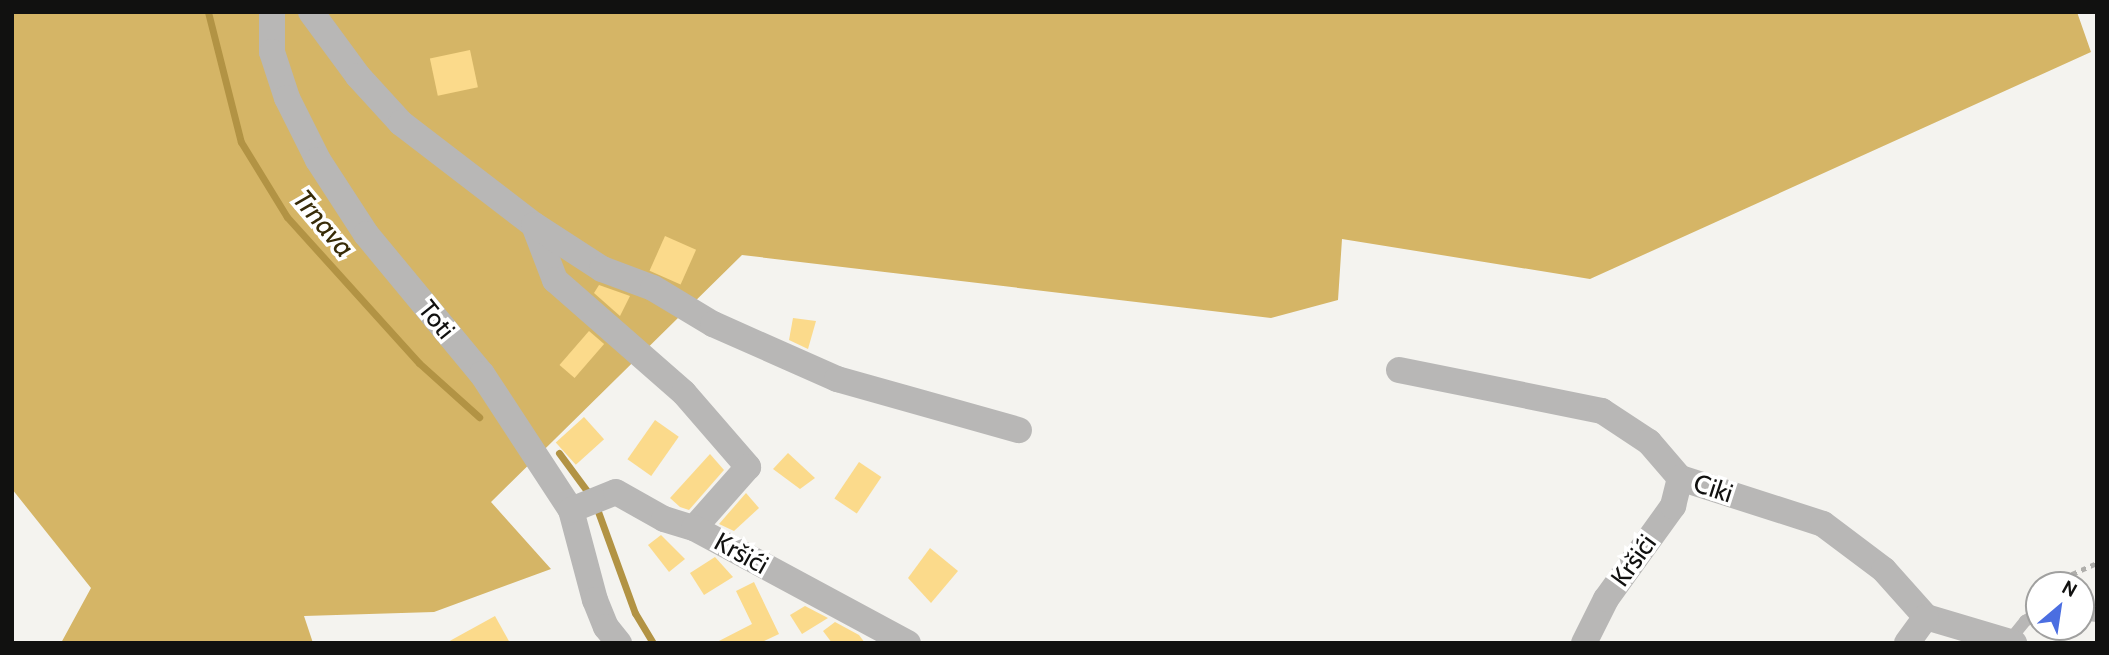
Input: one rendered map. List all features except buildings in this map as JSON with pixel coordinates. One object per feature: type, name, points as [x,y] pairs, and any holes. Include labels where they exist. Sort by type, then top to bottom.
[{"type":"street","name":"Toti","points":[[272,12],[272,52],[287,98],[318,160],[366,234],[586,503],[607,638]]},
{"type":"street","points":[[311,12],[358,76],[401,123],[534,225],[603,269],[653,288],[713,324],[837,379],[1019,430]]},
{"type":"street","points":[[534,225],[555,280],[684,393],[748,467],[694,528]]},
{"type":"street","name":"Ciki","points":[[1398,370],[1602,411],[1649,442],[1680,478],[1824,524],[1884,570],[1926,617]]},
{"type":"street","name":"Kršići","points":[[1584,643],[1606,599],[1673,506],[1680,478]]},
{"type":"street","name":"Kršići","points":[[586,503],[616,492],[664,519],[694,528],[908,643]]},
{"type":"street","points":[[1907,643],[1926,617],[2011,642]]},
{"type":"lane","points":[[2011,642],[2025,621]]},
{"type":"path","points":[[2079,571],[2097,563]]},
{"type":"shaded area","points":[[12,12],[2077,12],[2091,52],[1590,279],[1342,239],[1338,300],[1271,318],[742,255],[491,502],[551,569],[434,612],[304,616],[313,643],[61,643],[91,588],[12,489]]},
{"type":"waterway","name":"Trnava","points":[[208,12],[241,142],[287,217],[419,363],[479,417]]},
{"type":"waterway","name":"Trnava","points":[[559,453],[590,495]]},
{"type":"waterway","name":"Trnava","points":[[596,506],[635,613],[653,643]]}]
